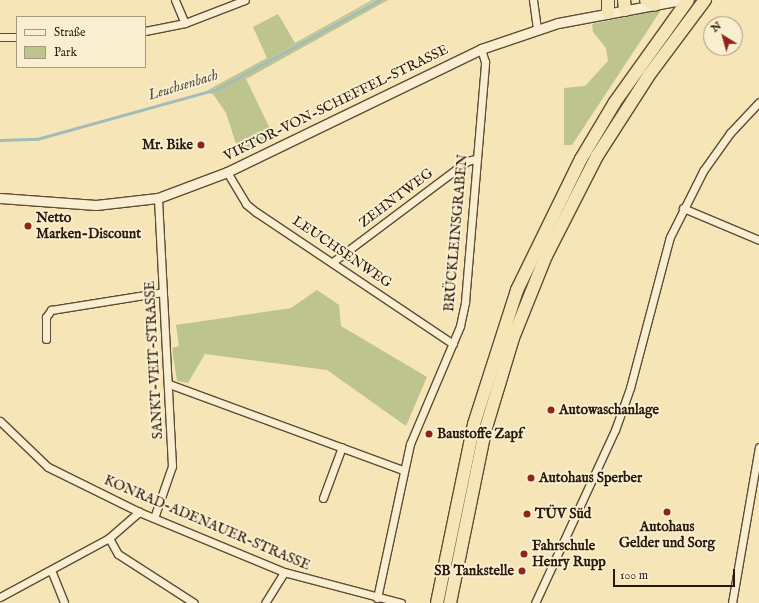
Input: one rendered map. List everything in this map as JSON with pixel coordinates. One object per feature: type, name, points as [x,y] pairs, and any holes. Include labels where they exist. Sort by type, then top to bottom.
[{"type":"highway","points":[[608,0],[608,12]]},
{"type":"highway","points":[[450,603],[485,431],[513,338],[546,256],[597,156],[649,75],[704,0]]},
{"type":"highway","points":[[437,603],[439,587],[474,424],[517,290],[580,159],[684,2]]},
{"type":"street","points":[[175,0],[185,23]]},
{"type":"street","points":[[146,32],[185,23],[245,0]]},
{"type":"street","points":[[533,0],[537,29]]},
{"type":"street","name":"VIKTOR-VON-SCHEFFEL-STRASSE","points":[[0,198],[96,206],[158,198],[227,172],[481,49],[537,29],[608,12],[624,5],[650,2],[684,2]]},
{"type":"street","points":[[0,37],[16,37]]},
{"type":"street","name":"BRÜCKLEINSGRABEN","points":[[376,598],[403,470],[415,430],[453,344],[465,302],[475,160],[485,62],[481,49]]},
{"type":"street","points":[[535,603],[615,430],[630,388],[656,280],[683,208],[722,143],[759,102]]},
{"type":"street","name":"ZEHNTWEG","points":[[334,262],[467,161],[475,160]]},
{"type":"street","name":"LEUCHSENWEG","points":[[227,172],[246,204],[334,262],[453,344]]},
{"type":"street","name":"SANKT-VEIT-STRASSE","points":[[154,518],[172,466],[169,384],[158,198]]},
{"type":"street","points":[[683,208],[759,240]]},
{"type":"street","points":[[46,339],[46,317],[51,310],[163,292]]},
{"type":"street","points":[[169,384],[342,446],[403,470]]},
{"type":"street","name":"KONRAD-ADENAUER-STRASSE","points":[[0,421],[48,467],[139,512],[284,572],[376,598],[401,603]]},
{"type":"street","points":[[323,498],[342,446]]},
{"type":"street","points":[[732,603],[759,447]]},
{"type":"street","points":[[0,597],[109,538],[139,512]]},
{"type":"street","points":[[109,538],[118,554],[194,603]]},
{"type":"street","points":[[51,570],[64,603]]},
{"type":"street","points":[[265,603],[284,572]]},
{"type":"green space","points":[[372,0],[376,0],[217,88],[206,91],[267,58],[253,27],[278,14],[295,43]]},
{"type":"green space","points":[[381,0],[388,0],[246,79],[275,139],[239,153],[226,113],[213,94],[208,93]]},
{"type":"green space","points":[[661,10],[572,145],[564,145],[564,88],[585,86],[608,61],[606,48],[593,32],[592,24]]},
{"type":"green space","points":[[317,290],[339,305],[341,326],[427,377],[406,426],[327,370],[205,354],[188,383],[177,381],[172,348],[179,346],[176,325],[291,308]]},
{"type":"waterway","name":"Leuchsenbach","points":[[0,140],[37,139],[217,89],[379,0]]},
{"type":"place","name":"Mr. Bike","points":[[201,145]]},
{"type":"place","name":"Netto Marken-Discount","points":[[28,226]]},
{"type":"place","name":"Autowaschanlage","points":[[551,410]]},
{"type":"place","name":"Baustoffe Zapf","points":[[429,434]]},
{"type":"place","name":"Autohaus Sperber","points":[[531,478]]},
{"type":"place","name":"Autohaus Gelder und Sorg","points":[[667,512]]},
{"type":"place","name":"TÜV Süd","points":[[527,514]]},
{"type":"place","name":"Fahrschule Henry Rupp","points":[[524,554]]},
{"type":"place","name":"SB Tankstelle","points":[[522,571]]}]
